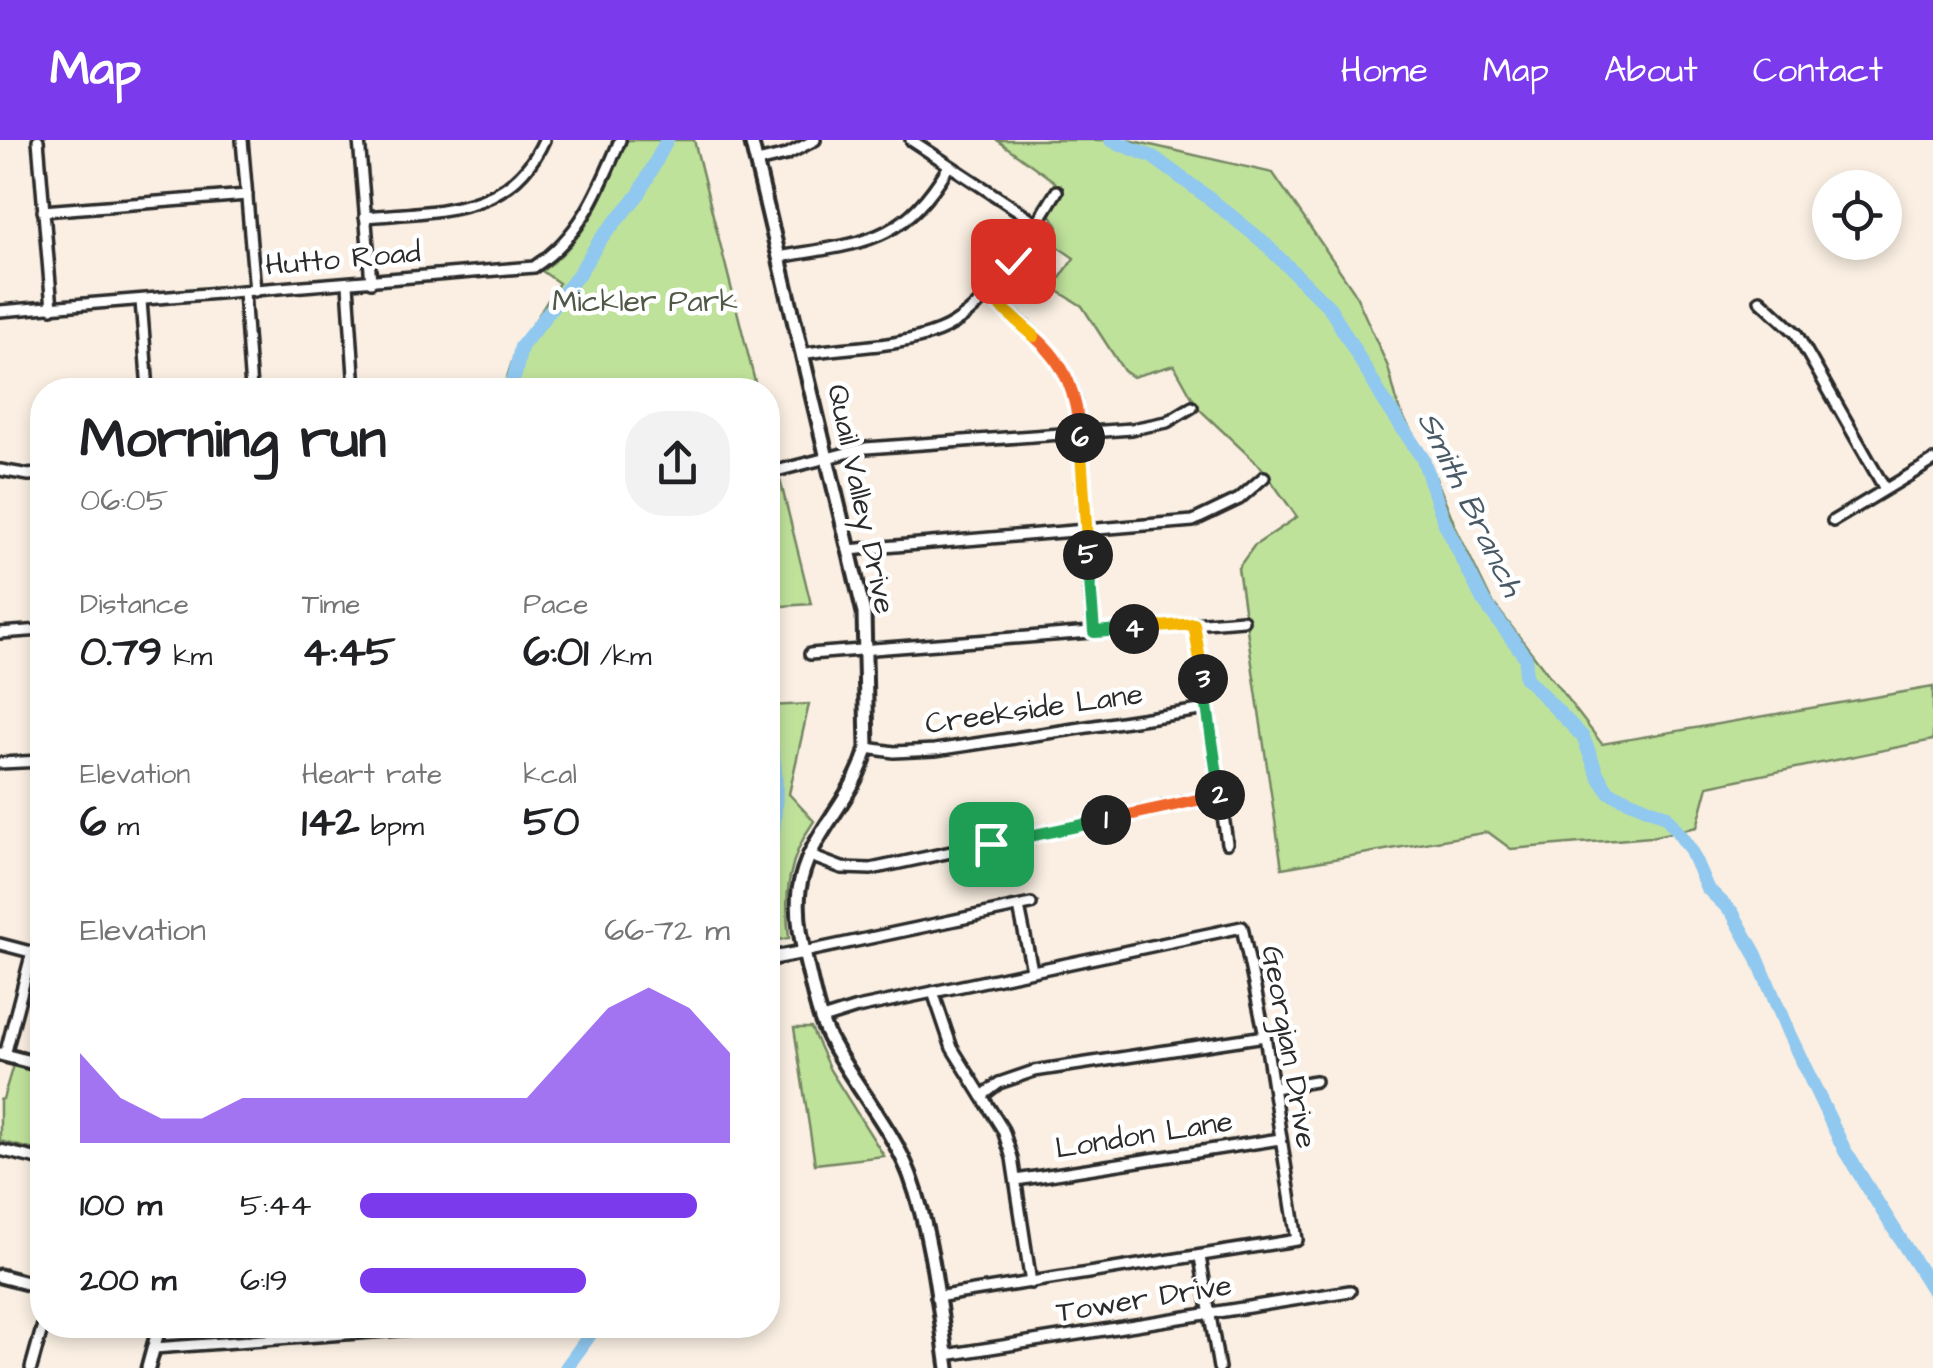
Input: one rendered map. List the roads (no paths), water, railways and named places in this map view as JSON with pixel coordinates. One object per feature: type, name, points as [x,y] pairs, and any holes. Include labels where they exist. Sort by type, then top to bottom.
[{"type":"street","points":[[38,140],[52,308]]},
{"type":"street","points":[[242,140],[252,378]]},
{"type":"street","points":[[358,140],[371,282]]},
{"type":"street","points":[[366,217],[452,209],[486,200],[525,172],[544,140]]},
{"type":"street","name":"Hutto Road","points":[[0,311],[534,267],[559,250],[582,222],[620,140]]},
{"type":"street","name":"Quail Valley Drive","points":[[751,140],[864,613],[867,748],[848,792],[808,856],[798,895],[804,952],[822,1019],[847,1070],[909,1172],[921,1213],[947,1361]]},
{"type":"street","points":[[757,162],[815,140]]},
{"type":"street","points":[[911,140],[1038,223]]},
{"type":"street","points":[[780,257],[861,242],[890,232],[921,207],[950,166]]},
{"type":"street","points":[[802,354],[899,341],[942,330],[970,310],[1013,261],[1058,191]]},
{"type":"street","points":[[44,212],[247,195]]},
{"type":"street","points":[[348,284],[354,378]]},
{"type":"street","points":[[986,293],[1057,359],[1074,391],[1094,632]]},
{"type":"street","points":[[1760,300],[1796,334],[1884,489]]},
{"type":"street","points":[[141,301],[147,378]]},
{"type":"street","points":[[780,470],[866,448],[1151,426],[1167,422],[1192,406]]},
{"type":"street","points":[[1833,521],[1933,462]]},
{"type":"street","points":[[0,470],[30,475]]},
{"type":"street","points":[[848,550],[1193,522],[1239,499],[1264,477]]},
{"type":"street","points":[[810,654],[1243,620]]},
{"type":"street","points":[[1194,624],[1227,843]]},
{"type":"street","points":[[0,634],[30,631]]},
{"type":"street","name":"Creekside Lane","points":[[867,748],[894,752],[935,750],[1207,708]]},
{"type":"street","points":[[0,763],[30,761]]},
{"type":"street","points":[[808,856],[842,868],[872,869],[1220,795]]},
{"type":"street","points":[[780,957],[1031,904]]},
{"type":"street","points":[[1018,907],[1032,970]]},
{"type":"street","name":"Georgian Drive","points":[[822,1019],[1242,927],[1265,1036],[1297,1240],[936,1296]]},
{"type":"street","points":[[0,944],[30,951]]},
{"type":"street","points":[[30,973],[2,1055],[30,1062]]},
{"type":"street","points":[[933,992],[948,1038],[1003,1130],[1016,1180],[1031,1283]]},
{"type":"street","points":[[982,1096],[999,1083],[1034,1071],[1265,1036]]},
{"type":"street","points":[[1274,1088],[1315,1080]]},
{"type":"street","name":"London Lane","points":[[1016,1180],[1280,1139]]},
{"type":"street","points":[[0,1150],[30,1157]]},
{"type":"street","points":[[1200,1257],[1219,1368]]},
{"type":"street","points":[[0,1276],[30,1284]]},
{"type":"street","name":"Tower Drive","points":[[947,1361],[1350,1291]]},
{"type":"street","points":[[32,1368],[40,1338]]},
{"type":"street","points":[[148,1368],[155,1338]]},
{"type":"street","points":[[154,1348],[291,1338]]},
{"type":"waterway","points":[[514,378],[521,347],[639,194],[667,140]]},
{"type":"waterway","name":"Smith Branch","points":[[1111,140],[1153,157],[1209,198],[1261,240],[1330,308],[1423,459],[1445,524],[1483,600],[1526,658],[1525,677],[1583,737],[1609,792],[1666,816],[1690,849],[1707,888],[1732,912],[1756,955],[1845,1151],[1933,1291]]},
{"type":"waterway","points":[[566,1368],[588,1338]]},
{"type":"park label","name":"Mickler Park","points":[[645,302]]}]
